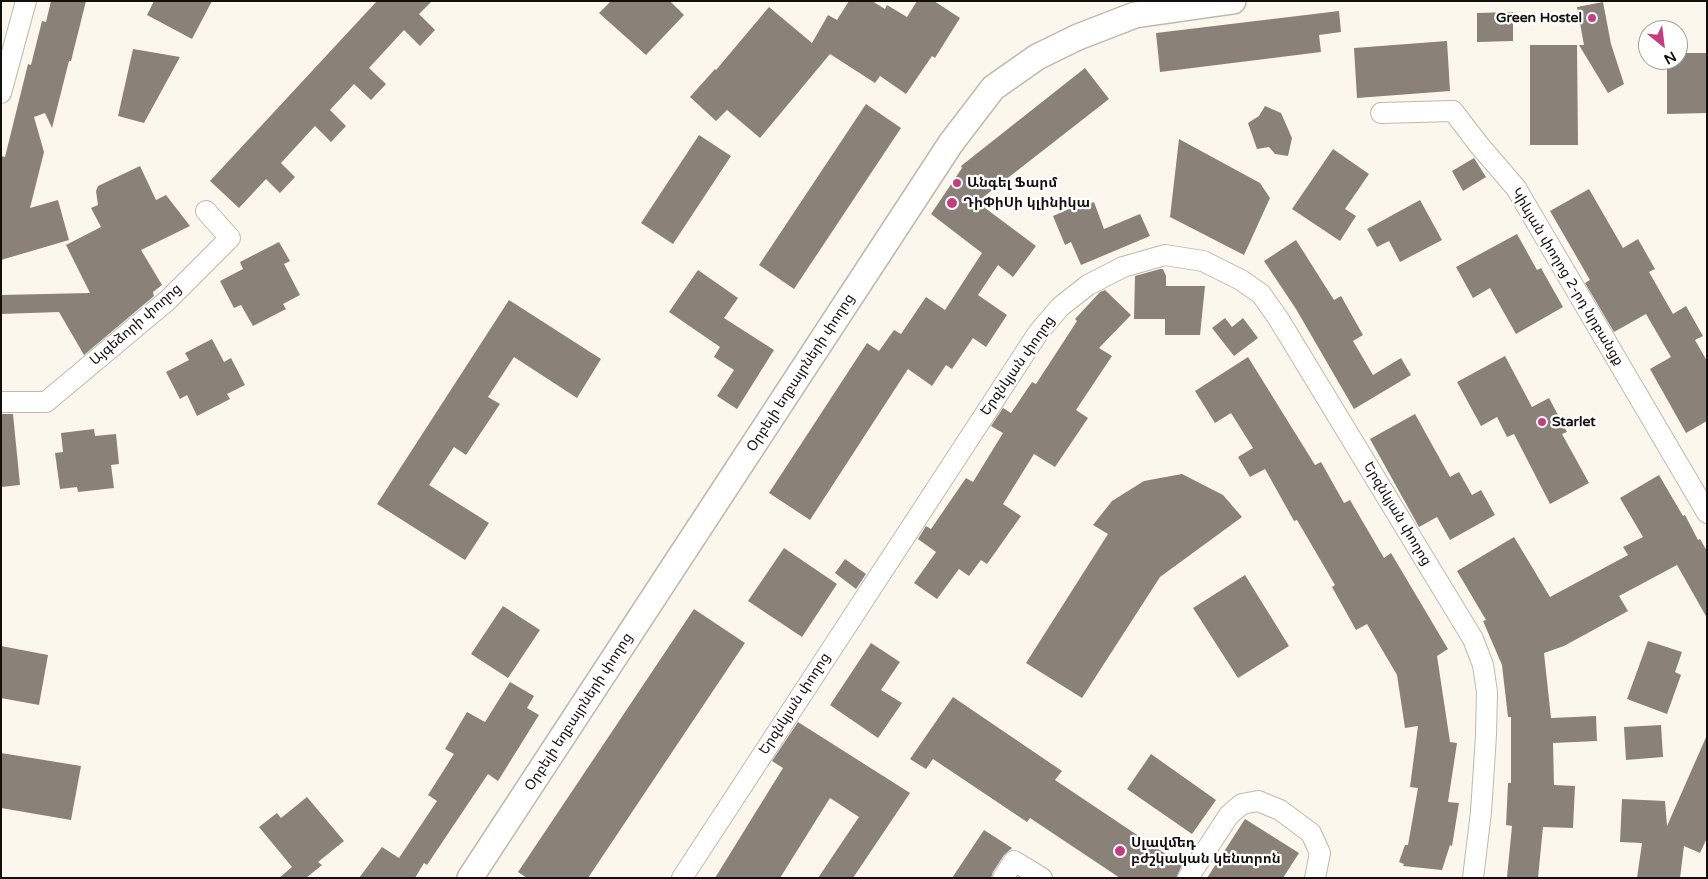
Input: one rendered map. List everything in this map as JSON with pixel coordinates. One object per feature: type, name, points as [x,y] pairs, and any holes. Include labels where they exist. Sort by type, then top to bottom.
[{"type":"street","points":[[1,93],[26,1]]},
{"type":"street","name":"Օրբելի եղբայրների փողոց","points":[[470,878],[951,143],[993,88],[1037,57],[1078,37],[1135,16],[1233,1]]},
{"type":"street","name":"Կիևյան փողոց 2-րդ նրբանցք","points":[[1381,112],[1453,111],[1516,188],[1707,513]]},
{"type":"street","name":"Այգեձորի փողոց","points":[[1,402],[46,402],[168,300],[230,238],[206,211]]},
{"type":"street","name":"Երզնկյան փողոց","points":[[682,878],[1038,333],[1060,307],[1088,285],[1123,267],[1164,255],[1203,261],[1241,280],[1261,294],[1278,318],[1473,639],[1484,665],[1487,692],[1482,802],[1473,878]]},
{"type":"street","points":[[1188,878],[1229,815],[1242,804],[1258,801],[1280,810],[1311,833],[1320,853],[1315,878]]},
{"type":"street","points":[[1003,878],[1014,861],[1042,878]]},
{"type":"building","points":[[51,1],[86,1],[52,128],[45,113],[34,117],[44,152],[30,208],[58,200],[69,240],[1,260],[1,156],[5,157],[28,64],[31,65],[42,21],[46,22]]},
{"type":"building","points":[[154,1],[212,1],[192,39],[147,15]]},
{"type":"building","points":[[377,1],[432,1],[419,14],[435,30],[420,46],[404,30],[369,68],[386,84],[371,100],[354,84],[330,110],[346,126],[331,142],[315,126],[281,163],[295,177],[280,193],[266,179],[239,208],[210,181]]},
{"type":"building","points":[[611,1],[670,1],[684,15],[646,55],[599,13]]},
{"type":"building","points":[[849,1],[872,1],[885,9],[887,5],[907,17],[917,1],[934,1],[960,18],[935,58],[932,56],[906,94],[880,76],[875,83],[830,54],[760,138],[727,110],[716,121],[690,97],[716,70],[769,7],[812,43],[828,15],[837,20]]},
{"type":"building","points":[[1603,2],[1611,44],[1624,84],[1608,93],[1579,45],[1584,45],[1577,7]]},
{"type":"building","points":[[1339,11],[1341,32],[1319,35],[1321,52],[1160,72],[1156,33]]},
{"type":"building","points":[[1513,12],[1513,41],[1477,42],[1477,13]]},
{"type":"building","points":[[1447,41],[1450,91],[1357,98],[1354,48]]},
{"type":"building","points":[[1530,45],[1577,45],[1578,145],[1530,145]]},
{"type":"building","points":[[133,49],[180,57],[144,123],[118,116]]},
{"type":"building","points":[[1688,53],[1707,53],[1707,113],[1667,114],[1667,70],[1688,70]]},
{"type":"building","points":[[1085,68],[1109,99],[977,202],[1036,246],[1013,277],[998,265],[978,295],[1007,315],[986,347],[973,338],[952,369],[946,365],[932,386],[908,369],[810,520],[769,493],[867,343],[879,351],[894,330],[901,334],[926,297],[945,310],[982,253],[931,214],[962,168],[961,166]]},
{"type":"building","points":[[866,104],[901,128],[794,289],[759,265]]},
{"type":"building","points":[[1265,106],[1281,113],[1292,138],[1288,156],[1275,154],[1269,147],[1257,149],[1248,123],[1259,116]]},
{"type":"building","points":[[699,135],[731,156],[673,244],[641,223]]},
{"type":"building","points":[[1179,139],[1260,183],[1270,198],[1244,255],[1170,217]]},
{"type":"building","points":[[1333,149],[1369,174],[1345,209],[1356,216],[1340,241],[1292,209]]},
{"type":"building","points":[[1474,158],[1486,177],[1463,191],[1452,171]]},
{"type":"building","points":[[140,166],[156,200],[166,195],[190,226],[141,250],[162,285],[153,292],[154,296],[84,355],[59,312],[1,314],[1,295],[90,293],[66,245],[101,227],[91,208],[98,205],[96,191],[98,186]]},
{"type":"building","points":[[1589,189],[1623,248],[1638,239],[1655,269],[1649,272],[1673,314],[1686,306],[1703,336],[1695,340],[1707,361],[1707,421],[1686,433],[1650,369],[1671,357],[1646,314],[1614,332],[1585,283],[1590,280],[1550,211]]},
{"type":"building","points":[[1420,200],[1442,240],[1400,262],[1389,241],[1377,247],[1367,229]]},
{"type":"building","points":[[1094,202],[1104,229],[1140,214],[1150,236],[1081,265],[1071,242],[1065,245],[1053,216],[1076,206],[1077,209]]},
{"type":"building","points":[[1517,234],[1537,270],[1541,268],[1563,307],[1516,334],[1490,288],[1473,298],[1456,267]]},
{"type":"building","points":[[1296,240],[1334,300],[1341,296],[1363,335],[1353,341],[1373,375],[1401,358],[1411,375],[1354,409],[1296,309],[1264,261]]},
{"type":"building","points":[[279,242],[290,261],[284,264],[300,295],[283,304],[286,309],[253,326],[241,305],[234,308],[220,281],[243,269],[240,262]]},
{"type":"building","points":[[1163,269],[1166,276],[1166,286],[1205,286],[1200,335],[1165,335],[1165,319],[1134,319],[1135,276]]},
{"type":"building","points":[[698,270],[738,298],[724,318],[774,350],[737,409],[717,396],[734,370],[714,357],[720,347],[669,312]]},
{"type":"building","points":[[1105,290],[1131,315],[1099,348],[1112,356],[1076,410],[1088,418],[1055,467],[1034,454],[1003,504],[1021,516],[987,564],[981,560],[969,576],[959,569],[937,599],[914,583],[936,552],[918,539],[926,526],[931,529],[966,478],[973,482],[1003,433],[991,426],[1003,408],[1011,413],[1032,382],[1036,384],[1077,321],[1075,319],[1100,292]]},
{"type":"building","points":[[509,300],[601,359],[577,398],[514,357],[488,397],[500,404],[466,455],[454,447],[429,485],[489,523],[465,560],[377,504]]},
{"type":"building","points":[[1225,318],[1232,327],[1243,318],[1258,338],[1234,356],[1212,328]]},
{"type":"building","points":[[212,339],[224,362],[231,358],[245,385],[227,394],[230,399],[197,416],[187,395],[180,399],[166,372],[189,360],[185,353]]},
{"type":"building","points":[[1505,356],[1532,407],[1549,398],[1567,432],[1562,434],[1589,483],[1550,504],[1514,434],[1507,437],[1497,417],[1481,426],[1457,382]]},
{"type":"building","points":[[1248,357],[1315,465],[1321,462],[1344,503],[1350,500],[1384,558],[1391,553],[1448,649],[1437,656],[1450,742],[1457,743],[1448,802],[1459,803],[1452,846],[1450,845],[1442,870],[1403,866],[1404,864],[1399,862],[1405,845],[1408,845],[1418,788],[1410,787],[1418,726],[1405,728],[1397,675],[1367,624],[1356,630],[1332,587],[1335,585],[1297,520],[1294,521],[1265,469],[1250,477],[1238,457],[1253,448],[1231,413],[1215,423],[1195,391]]},
{"type":"building","points":[[1,414],[13,414],[20,485],[1,487]]},
{"type":"building","points":[[1415,414],[1450,477],[1459,472],[1472,495],[1481,490],[1495,515],[1450,540],[1437,517],[1419,527],[1370,439]]},
{"type":"building","points":[[94,429],[95,436],[116,434],[119,464],[111,465],[114,488],[78,492],[77,487],[60,489],[55,453],[63,452],[61,433]]},
{"type":"building","points":[[1182,474],[1223,495],[1242,517],[1160,577],[1082,698],[1026,663],[1108,534],[1093,525],[1112,501],[1144,481]]},
{"type":"building","points":[[1659,475],[1683,516],[1685,515],[1698,540],[1700,539],[1707,551],[1707,618],[1677,565],[1619,596],[1628,611],[1564,646],[1544,653],[1551,718],[1596,716],[1597,741],[1553,743],[1554,785],[1575,786],[1573,828],[1543,827],[1538,878],[1507,877],[1512,826],[1506,825],[1508,783],[1511,783],[1511,717],[1508,717],[1502,665],[1483,621],[1486,620],[1457,571],[1514,537],[1550,597],[1628,555],[1623,547],[1643,537],[1620,498]]},
{"type":"building","points":[[784,548],[837,584],[802,637],[748,601]]},
{"type":"building","points":[[845,559],[866,574],[856,589],[835,573]]},
{"type":"building","points":[[1245,575],[1289,646],[1238,678],[1193,608]]},
{"type":"building","points":[[503,606],[540,630],[508,678],[471,654]]},
{"type":"building","points":[[694,609],[745,643],[588,878],[527,878],[518,872]]},
{"type":"building","points":[[1648,641],[1682,652],[1675,672],[1681,675],[1667,714],[1627,699]]},
{"type":"building","points":[[871,643],[900,662],[881,690],[902,703],[878,738],[830,705]]},
{"type":"building","points":[[1,646],[48,655],[39,705],[1,698]]},
{"type":"building","points":[[510,682],[534,696],[527,708],[539,715],[498,781],[488,774],[427,865],[424,863],[415,878],[359,878],[382,847],[399,858],[437,801],[428,795],[454,754],[445,749],[467,712],[485,722]]},
{"type":"building","points":[[953,697],[1062,771],[1055,780],[1182,865],[1176,878],[1120,878],[1030,818],[1027,822],[933,759],[926,769],[910,759]]},
{"type":"building","points":[[798,722],[910,793],[853,878],[818,878],[859,817],[830,798],[780,878],[715,878],[783,768],[772,761]]},
{"type":"building","points":[[1661,725],[1663,757],[1626,760],[1624,727]]},
{"type":"building","points":[[1707,735],[1707,838],[1700,853],[1684,846],[1680,878],[1637,878],[1642,843],[1620,842],[1622,799],[1665,801],[1667,826]]},
{"type":"building","points":[[1,753],[81,766],[71,820],[1,808]]},
{"type":"building","points":[[1151,754],[1216,800],[1192,834],[1127,789]]},
{"type":"building","points":[[307,797],[344,841],[318,862],[322,865],[306,878],[279,878],[292,867],[259,827],[277,813],[281,818]]},
{"type":"building","name":"Սլավմեդ բժշկական կենտրոն","points":[[1245,819],[1299,853],[1283,878],[1207,878]]},
{"type":"building","points":[[984,830],[1012,848],[1004,855],[991,878],[952,878]]},
{"type":"place","name":"Green Hostel","points":[[1592,18]]},
{"type":"place","name":"Անգել Ֆարմ","points":[[957,183]]},
{"type":"place","name":"ԴիՓիՍի կլինիկա","points":[[952,203]]},
{"type":"place","name":"Starlet","points":[[1542,422]]},
{"type":"place","name":"Սլավմեդ բժշկական կենտրոն","points":[[1120,851]]}]
